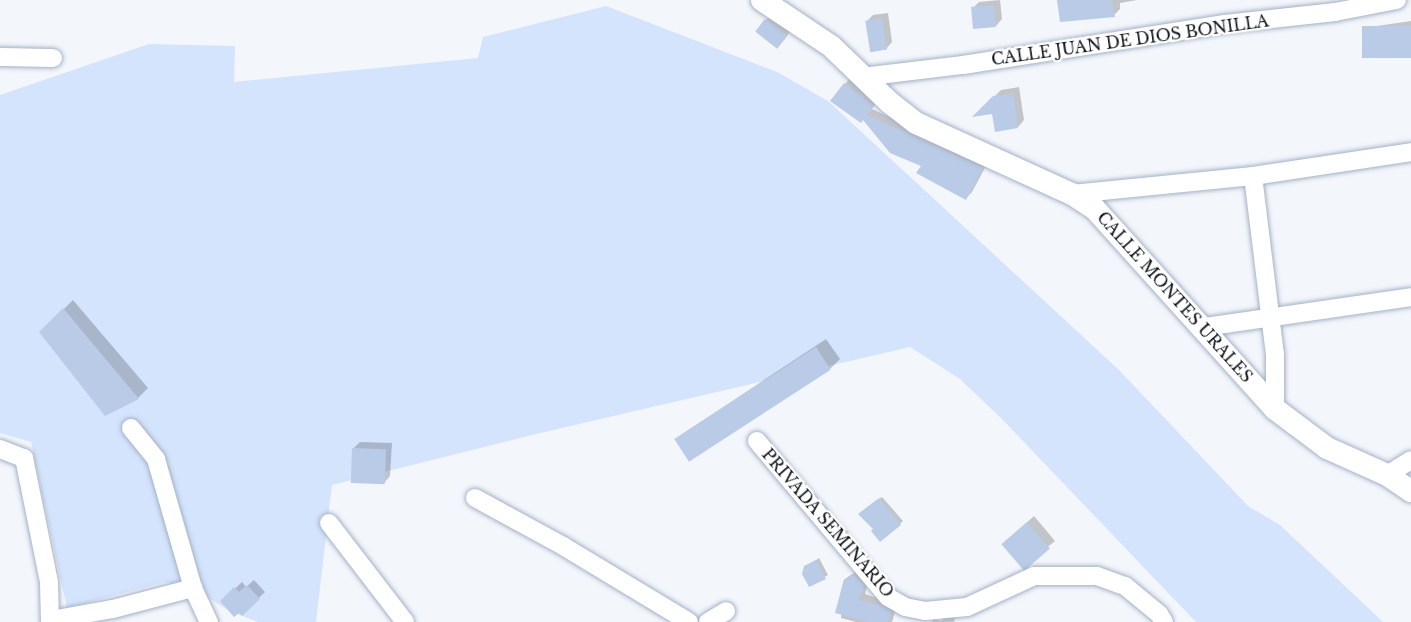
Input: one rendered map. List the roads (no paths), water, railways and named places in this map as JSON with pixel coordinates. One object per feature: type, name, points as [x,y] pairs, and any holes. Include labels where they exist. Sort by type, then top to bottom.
[{"type":"street","name":"CALLE MONTES URALES","points":[[762,0],[831,46],[862,77],[916,123],[1072,194],[1095,209],[1204,327],[1275,409],[1327,448],[1387,475],[1411,491]]},
{"type":"street","name":"CALLE JUAN DE DIOS BONILLA","points":[[862,77],[963,65],[1225,24],[1335,12],[1397,0]]},
{"type":"street","points":[[0,57],[53,58]]},
{"type":"street","points":[[1072,194],[1253,176],[1411,152]]},
{"type":"street","points":[[1253,176],[1275,354],[1275,409]]},
{"type":"street","points":[[1204,327],[1411,297]]},
{"type":"street","points":[[130,428],[156,459],[193,588],[209,622]]},
{"type":"street","name":"PRIVADA SEMINARIO","points":[[757,441],[888,597],[905,607],[924,611],[967,606],[1034,576],[1097,576],[1125,586],[1159,614],[1164,622]]},
{"type":"street","points":[[0,449],[24,458],[49,582],[51,621],[113,609],[193,588]]},
{"type":"street","points":[[1387,475],[1411,460]]},
{"type":"street","points":[[475,498],[563,546],[689,622]]},
{"type":"street","points":[[329,523],[405,622]]},
{"type":"street","points":[[708,622],[726,611]]}]
